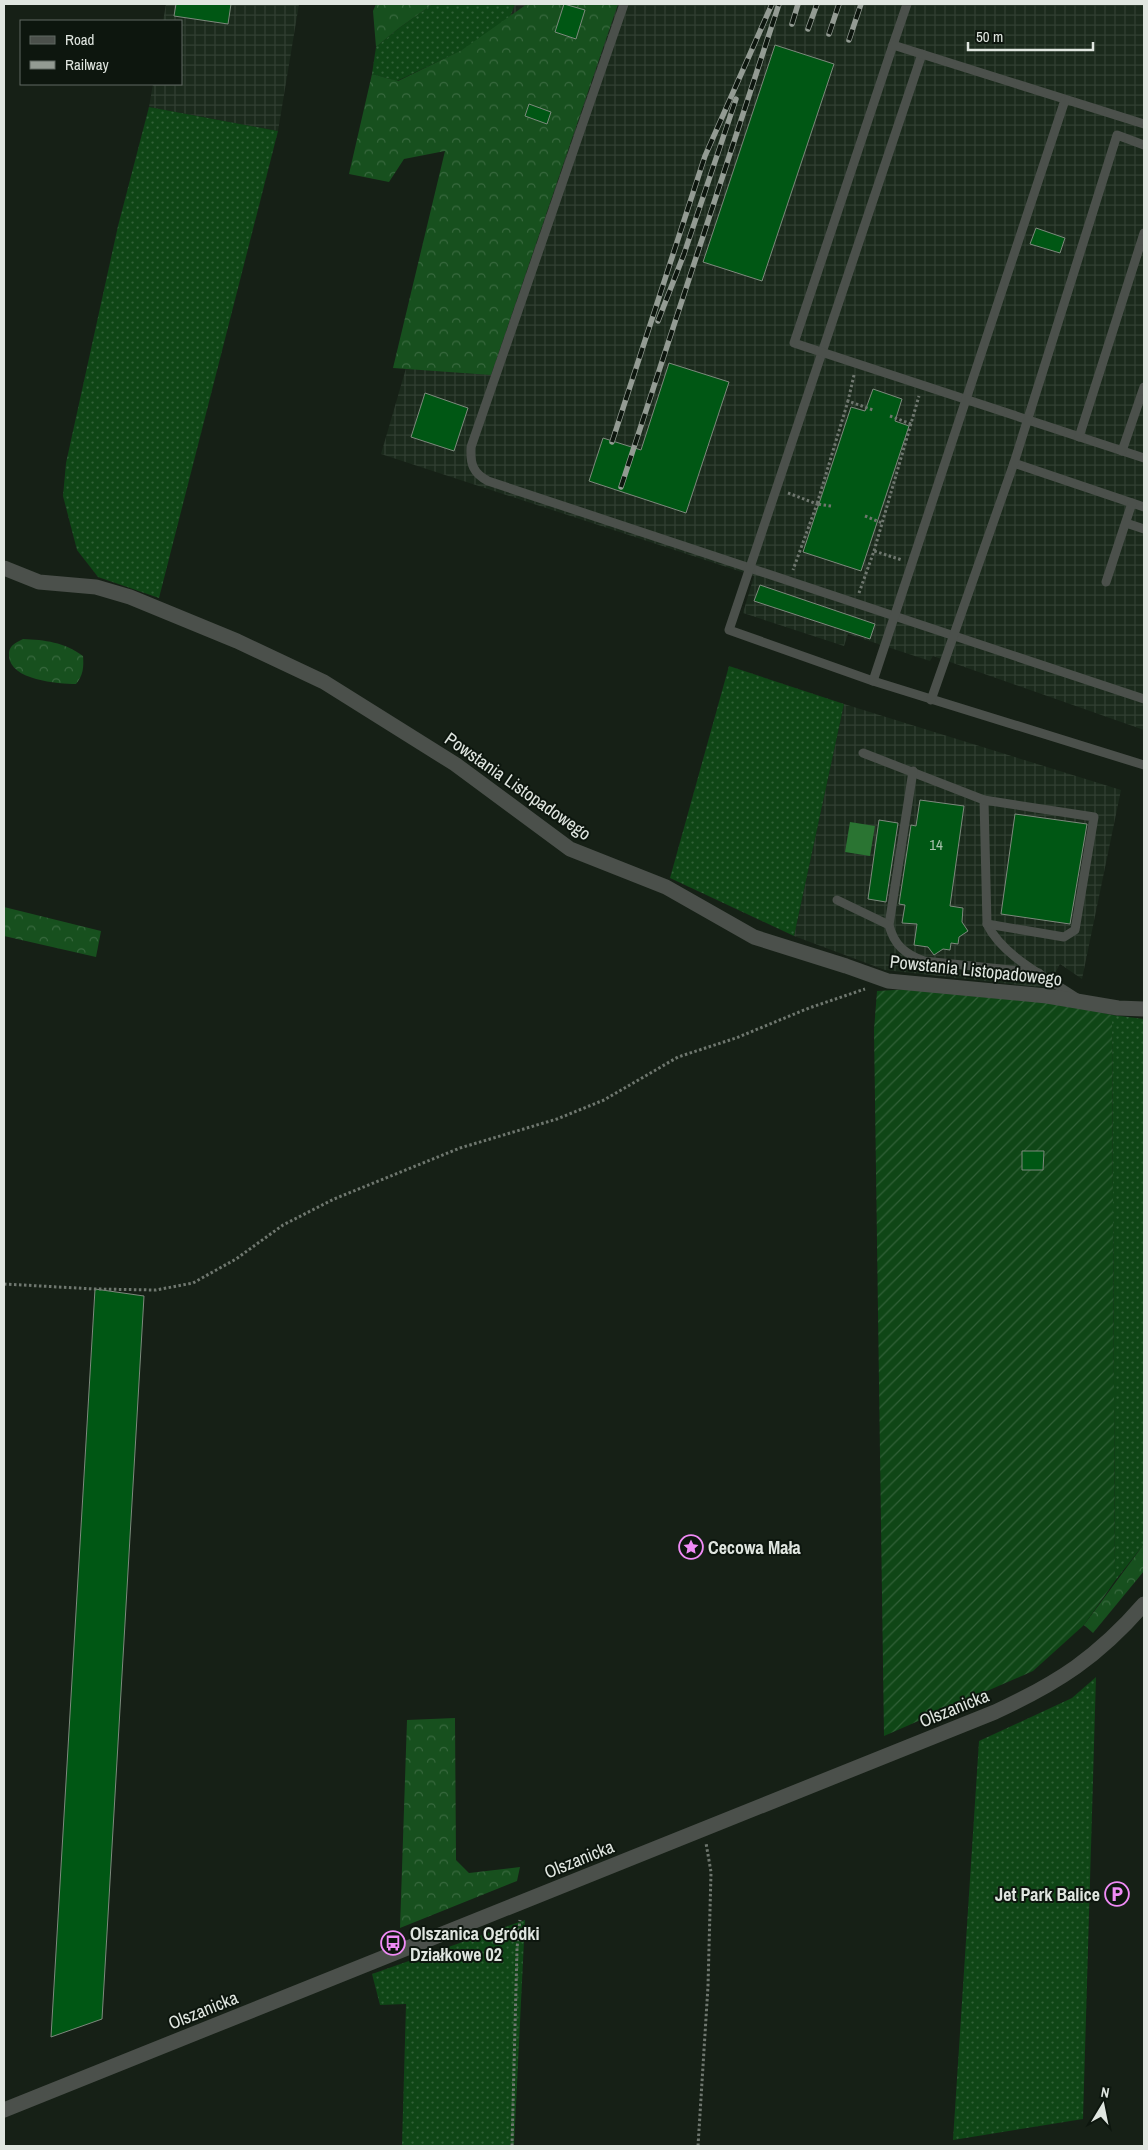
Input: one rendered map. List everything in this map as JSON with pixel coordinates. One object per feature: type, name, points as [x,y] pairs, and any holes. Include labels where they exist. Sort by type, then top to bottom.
[{"type":"street","name":"Powstania Listopadowego","points":[[4,568],[39,582],[96,587],[130,597],[237,641],[324,682],[455,764],[570,849],[666,887],[754,937],[846,966],[888,982],[1082,1001],[1118,1008],[1144,1009]]},
{"type":"street","name":"Olszanicka","points":[[4,2110],[703,1830],[1030,1696],[1063,1677],[1090,1658],[1106,1645],[1144,1604]]},
{"type":"lane","points":[[624,4],[471,447],[472,468],[478,476],[488,481],[1144,699]]},
{"type":"lane","points":[[907,4],[794,342],[1144,458]]},
{"type":"lane","points":[[893,45],[1144,124]]},
{"type":"lane","points":[[922,54],[729,630],[873,681],[1144,765]]},
{"type":"lane","points":[[873,681],[1065,100]]},
{"type":"lane","points":[[932,700],[1014,463],[1117,135],[1144,145]]},
{"type":"lane","points":[[1079,437],[1144,234]]},
{"type":"lane","points":[[1122,451],[1144,387]]},
{"type":"lane","points":[[1014,463],[1144,507]]},
{"type":"lane","points":[[1106,582],[1132,503]]},
{"type":"lane","points":[[1126,523],[1144,529]]},
{"type":"lane","points":[[863,753],[984,800],[1094,817],[1075,930],[1064,937],[987,924]]},
{"type":"lane","points":[[913,772],[889,925],[893,938],[900,948],[911,956],[924,961],[1041,974]]},
{"type":"lane","points":[[984,800],[987,924],[992,935],[1001,945],[1082,1001]]},
{"type":"lane","points":[[837,900],[889,925]]},
{"type":"path","points":[[788,582],[817,504],[848,401],[857,364]]},
{"type":"path","points":[[855,604],[874,551],[922,385]]},
{"type":"path","points":[[848,401],[874,410]]},
{"type":"path","points":[[890,416],[911,424]]},
{"type":"path","points":[[776,489],[817,504],[831,506]]},
{"type":"path","points":[[865,516],[882,523]]},
{"type":"path","points":[[874,551],[912,563]]},
{"type":"path","points":[[4,1284],[156,1290],[193,1283],[236,1259],[283,1224],[334,1199],[460,1148],[558,1119],[604,1100],[678,1057],[736,1038],[809,1008],[888,982]]},
{"type":"path","points":[[698,2146],[708,1986],[712,1872],[703,1830]]},
{"type":"path","points":[[512,2146],[517,1948],[522,1902]]},
{"type":"shaded area","points":[[166,4],[299,4],[278,131],[149,107],[153,85],[182,85],[182,20],[163,20]]},
{"type":"shaded area","points":[[433,4],[515,4],[505,30],[397,81],[372,74],[376,47]]},
{"type":"shaded area","points":[[514,4],[1144,4],[1144,730],[933,656],[930,661],[848,634],[844,646],[743,613],[754,576],[381,454],[504,32]]},
{"type":"shaded area","points":[[149,107],[278,131],[159,598],[98,577],[77,550],[63,496],[66,463],[118,226]]},
{"type":"shaded area","points":[[729,666],[844,704],[794,936],[670,878]]},
{"type":"shaded area","points":[[844,704],[1121,790],[1082,979],[1060,964],[1047,988],[885,970],[794,936]]},
{"type":"shaded area","points":[[850,822],[875,826],[870,856],[845,852]]},
{"type":"shaded area","points":[[911,989],[1055,1002],[1112,1015],[1115,1581],[1084,1625],[1033,1671],[884,1736],[874,1030],[877,991]]},
{"type":"shaded area","points":[[1112,1015],[1144,1019],[1144,1544],[1115,1581]]},
{"type":"shaded area","points":[[1096,1677],[1083,2119],[953,2140],[979,1741],[1072,1698]]},
{"type":"shaded area","points":[[525,1920],[514,2146],[402,2146],[406,2004],[380,2005],[372,1974]]},
{"type":"green space","points":[[376,4],[433,4],[376,47],[373,11]]},
{"type":"green space","points":[[527,4],[618,4],[491,375],[393,368],[445,151],[404,159],[389,182],[349,174],[372,74],[398,81],[462,50]]},
{"type":"green space","points":[[23,639],[54,643],[76,651],[83,656],[82,671],[76,684],[36,679],[17,670],[11,664],[9,653],[13,645]]},
{"type":"green space","points":[[4,907],[101,931],[96,957],[4,936]]},
{"type":"green space","points":[[1144,1544],[1144,1571],[1093,1633],[1084,1625]]},
{"type":"green space","points":[[455,1718],[456,1860],[469,1873],[520,1867],[517,1881],[400,1928],[407,1720]]},
{"type":"building","points":[[176,4],[231,4],[228,24],[174,16]]},
{"type":"building","points":[[564,4],[585,10],[576,39],[555,32]]},
{"type":"building","points":[[775,45],[834,64],[762,281],[703,262]]},
{"type":"building","points":[[529,104],[551,112],[547,124],[525,116]]},
{"type":"building","points":[[1036,228],[1065,238],[1060,253],[1030,244]]},
{"type":"building","points":[[669,363],[729,382],[686,513],[589,481],[603,438],[641,450]]},
{"type":"building","points":[[873,389],[902,399],[895,421],[909,426],[861,571],[803,552],[851,407],[865,411]]},
{"type":"building","points":[[425,393],[468,408],[454,451],[411,437]]},
{"type":"building","points":[[760,585],[875,624],[870,639],[754,601]]},
{"type":"building","points":[[920,800],[964,806],[950,906],[963,908],[962,922],[968,931],[959,937],[958,944],[951,943],[950,950],[943,949],[934,955],[928,947],[914,945],[917,924],[902,923],[905,905],[899,904],[911,825],[916,826]]},
{"type":"building","points":[[1015,814],[1087,824],[1070,924],[1001,914]]},
{"type":"building","points":[[879,820],[898,823],[886,902],[868,899]]},
{"type":"building","points":[[1022,1151],[1044,1151],[1043,1170],[1022,1170]]},
{"type":"building","points":[[95,1289],[144,1296],[102,2019],[51,2037]]},
{"type":"railway","points":[[612,442],[705,156],[772,4]]},
{"type":"railway","points":[[621,487],[779,4]]},
{"type":"railway","points":[[792,24],[798,4]]},
{"type":"railway","points":[[808,29],[817,4]]},
{"type":"railway","points":[[829,34],[839,4]]},
{"type":"railway","points":[[849,40],[861,4]]},
{"type":"railway","points":[[658,321],[684,254],[736,99]]},
{"type":"place","name":"Cecowa Mała","points":[[691,1547]]},
{"type":"place","name":"Jet Park Balice","points":[[1117,1894]]},
{"type":"place","name":"Olszanica Ogródki Działkowe 02","points":[[393,1943]]}]
